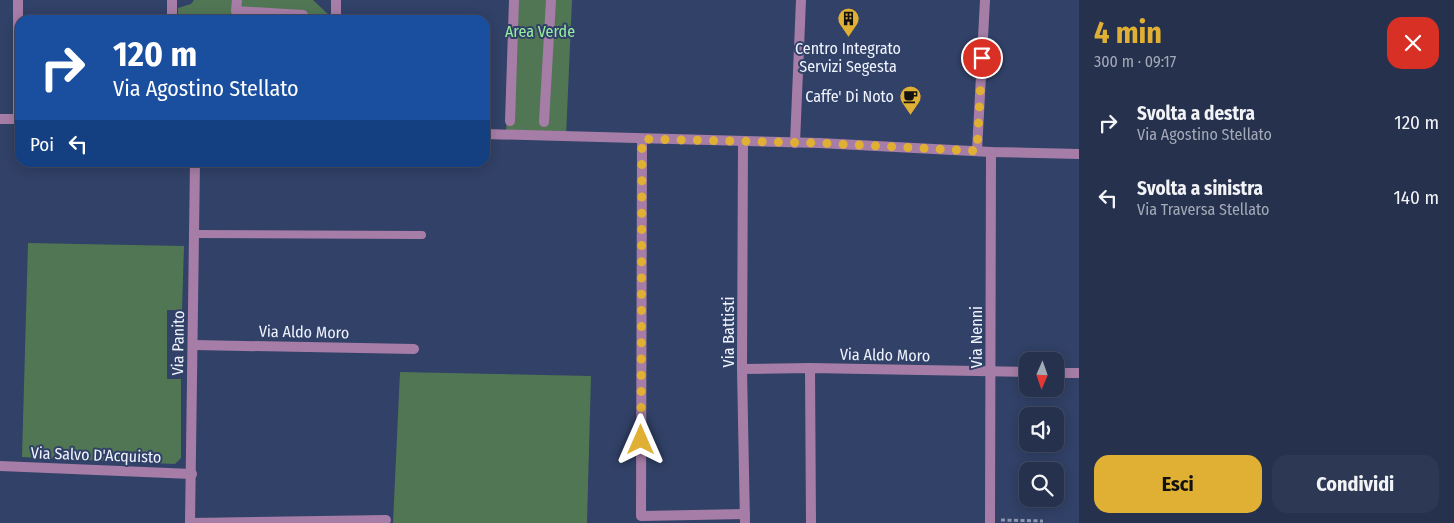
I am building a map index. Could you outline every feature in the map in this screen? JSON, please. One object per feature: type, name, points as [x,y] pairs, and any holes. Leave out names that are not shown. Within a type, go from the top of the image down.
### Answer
[{"type":"street","points":[[18,0],[18,15]]},
{"type":"street","points":[[172,0],[172,15]]},
{"type":"street","points":[[236,15],[237,0]]},
{"type":"street","points":[[336,0],[336,15]]},
{"type":"street","points":[[510,121],[514,0]]},
{"type":"street","points":[[544,122],[551,0]]},
{"type":"street","points":[[795,143],[801,0]]},
{"type":"street","points":[[977,151],[985,0]]},
{"type":"street","points":[[270,15],[303,15]]},
{"type":"street","points":[[0,119],[15,119]]},
{"type":"street","points":[[490,134],[743,141],[1079,154]]},
{"type":"street","points":[[642,139],[641,516],[745,518]]},
{"type":"street","name":"Via Battisti","points":[[743,141],[742,369],[745,518]]},
{"type":"street","name":"Via Nenni","points":[[990,152],[990,522]]},
{"type":"street","name":"Via Panito","points":[[190,523],[194,345],[195,167]]},
{"type":"street","name":"Via Aldo Moro","points":[[194,345],[414,349]]},
{"type":"street","points":[[810,368],[811,523]]},
{"type":"street","name":"Via Aldo Moro","points":[[742,369],[810,368],[1019,372]]},
{"type":"street","points":[[1064,373],[1079,374]]},
{"type":"street","name":"Via Salvo D'Acquisto","points":[[0,466],[192,474]]},
{"type":"street","points":[[190,523],[386,520]]},
{"type":"lane","points":[[194,234],[422,235]]},
{"type":"path","points":[[990,522],[1043,521]]},
{"type":"green space","points":[[194,0],[313,0],[329,15],[178,15],[178,8],[191,4]]},
{"type":"green space","name":"Area Verde","points":[[511,0],[572,0],[566,137],[506,135]]},
{"type":"green space","points":[[28,243],[184,246],[182,310],[167,310],[167,379],[181,379],[181,458],[175,464],[22,457]]},
{"type":"green space","points":[[400,372],[591,376],[587,523],[393,523]]},
{"type":"place","name":"Centro Integrato Servizi Segesta","points":[[848,38]]},
{"type":"place","name":"Caffe' Di Noto","points":[[910,115]]},
{"type":"route","points":[[641,440],[642,139],[819,143],[977,151],[982,58]]}]
